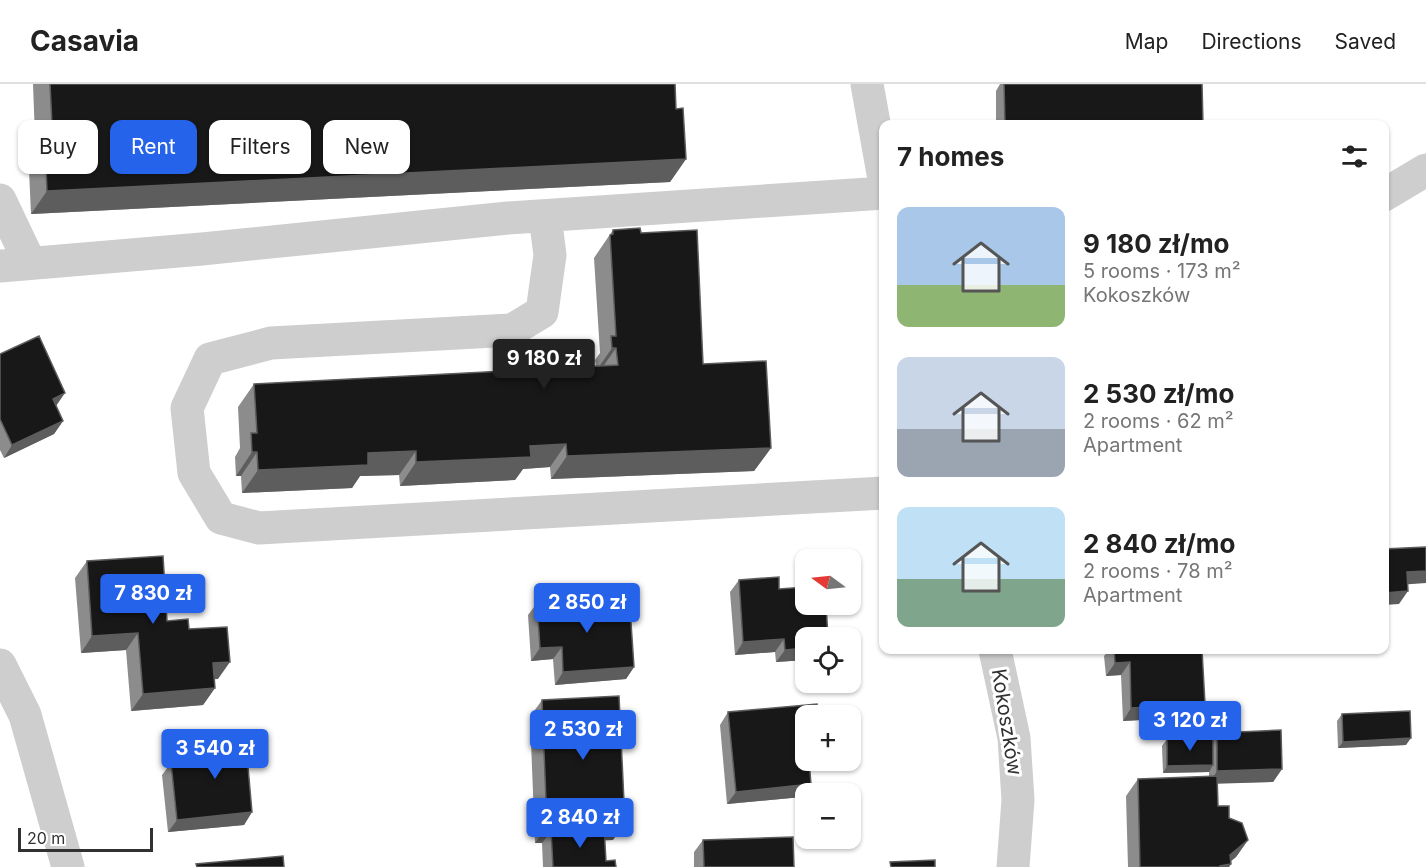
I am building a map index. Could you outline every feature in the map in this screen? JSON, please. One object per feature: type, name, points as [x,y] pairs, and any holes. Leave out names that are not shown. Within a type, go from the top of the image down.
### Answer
[{"type":"street","points":[[867,84],[879,151]]},
{"type":"street","points":[[1389,192],[1426,170]]},
{"type":"street","points":[[0,200],[15,264],[202,249],[508,218],[879,194]]},
{"type":"street","points":[[545,216],[550,255],[542,312],[512,330],[271,343],[210,359],[187,408],[194,473],[221,518],[259,528],[879,493]]},
{"type":"street","name":"Kokoszków","points":[[996,654],[1014,738],[1018,800],[1013,867]]},
{"type":"street","points":[[0,665],[12,719],[68,867]]},
{"type":"building","points":[[50,84],[675,84],[676,109],[683,108],[686,159],[410,173],[410,120],[323,120],[323,174],[386,174],[47,191],[46,174],[98,174],[98,120],[52,120]]},
{"type":"building","points":[[1004,84],[1202,84],[1203,120],[1005,120]]},
{"type":"building","points":[[640,228],[641,233],[697,230],[703,364],[766,361],[771,448],[567,456],[566,444],[530,446],[531,457],[416,462],[416,451],[368,453],[368,465],[258,470],[257,452],[252,452],[251,433],[257,433],[254,384],[618,365],[616,348],[612,348],[611,336],[616,336],[610,235],[613,234],[613,230]]},
{"type":"building","points":[[39,336],[65,393],[53,399],[63,421],[12,445],[0,419],[0,354]]},
{"type":"building","points":[[1426,547],[1426,571],[1407,572],[1408,591],[1389,593],[1389,549]]},
{"type":"building","points":[[163,556],[167,621],[188,619],[189,629],[227,627],[230,662],[213,663],[215,688],[143,694],[138,633],[92,636],[87,561]]},
{"type":"building","points":[[779,577],[779,589],[795,588],[795,615],[827,615],[827,627],[795,627],[795,649],[785,650],[784,639],[743,642],[739,580]]},
{"type":"building","points":[[602,599],[602,610],[630,608],[634,667],[563,672],[562,647],[540,648],[537,603]]},
{"type":"building","points":[[1114,654],[1202,654],[1205,704],[1131,708],[1130,662],[1115,663]]},
{"type":"building","points":[[619,696],[625,823],[547,826],[542,700]]},
{"type":"building","points":[[795,706],[795,771],[810,771],[811,783],[795,783],[795,786],[736,792],[728,712]]},
{"type":"building","points":[[1410,711],[1411,738],[1343,742],[1342,714]]},
{"type":"building","points":[[1281,730],[1282,769],[1217,771],[1217,733]]},
{"type":"building","points":[[252,732],[255,755],[247,756],[252,812],[177,820],[171,763],[211,759],[208,736]]},
{"type":"building","points":[[1167,739],[1213,739],[1213,765],[1167,766]]},
{"type":"building","points":[[1217,776],[1218,806],[1229,806],[1229,818],[1242,823],[1248,840],[1230,855],[1231,864],[1220,867],[1140,867],[1138,779]]},
{"type":"building","points":[[604,828],[606,861],[615,860],[616,867],[553,867],[551,831]]},
{"type":"building","points":[[793,837],[794,867],[704,867],[703,840]]},
{"type":"building","points":[[283,856],[284,867],[197,867],[196,864]]},
{"type":"building","points":[[935,860],[935,867],[891,867],[890,862]]}]
